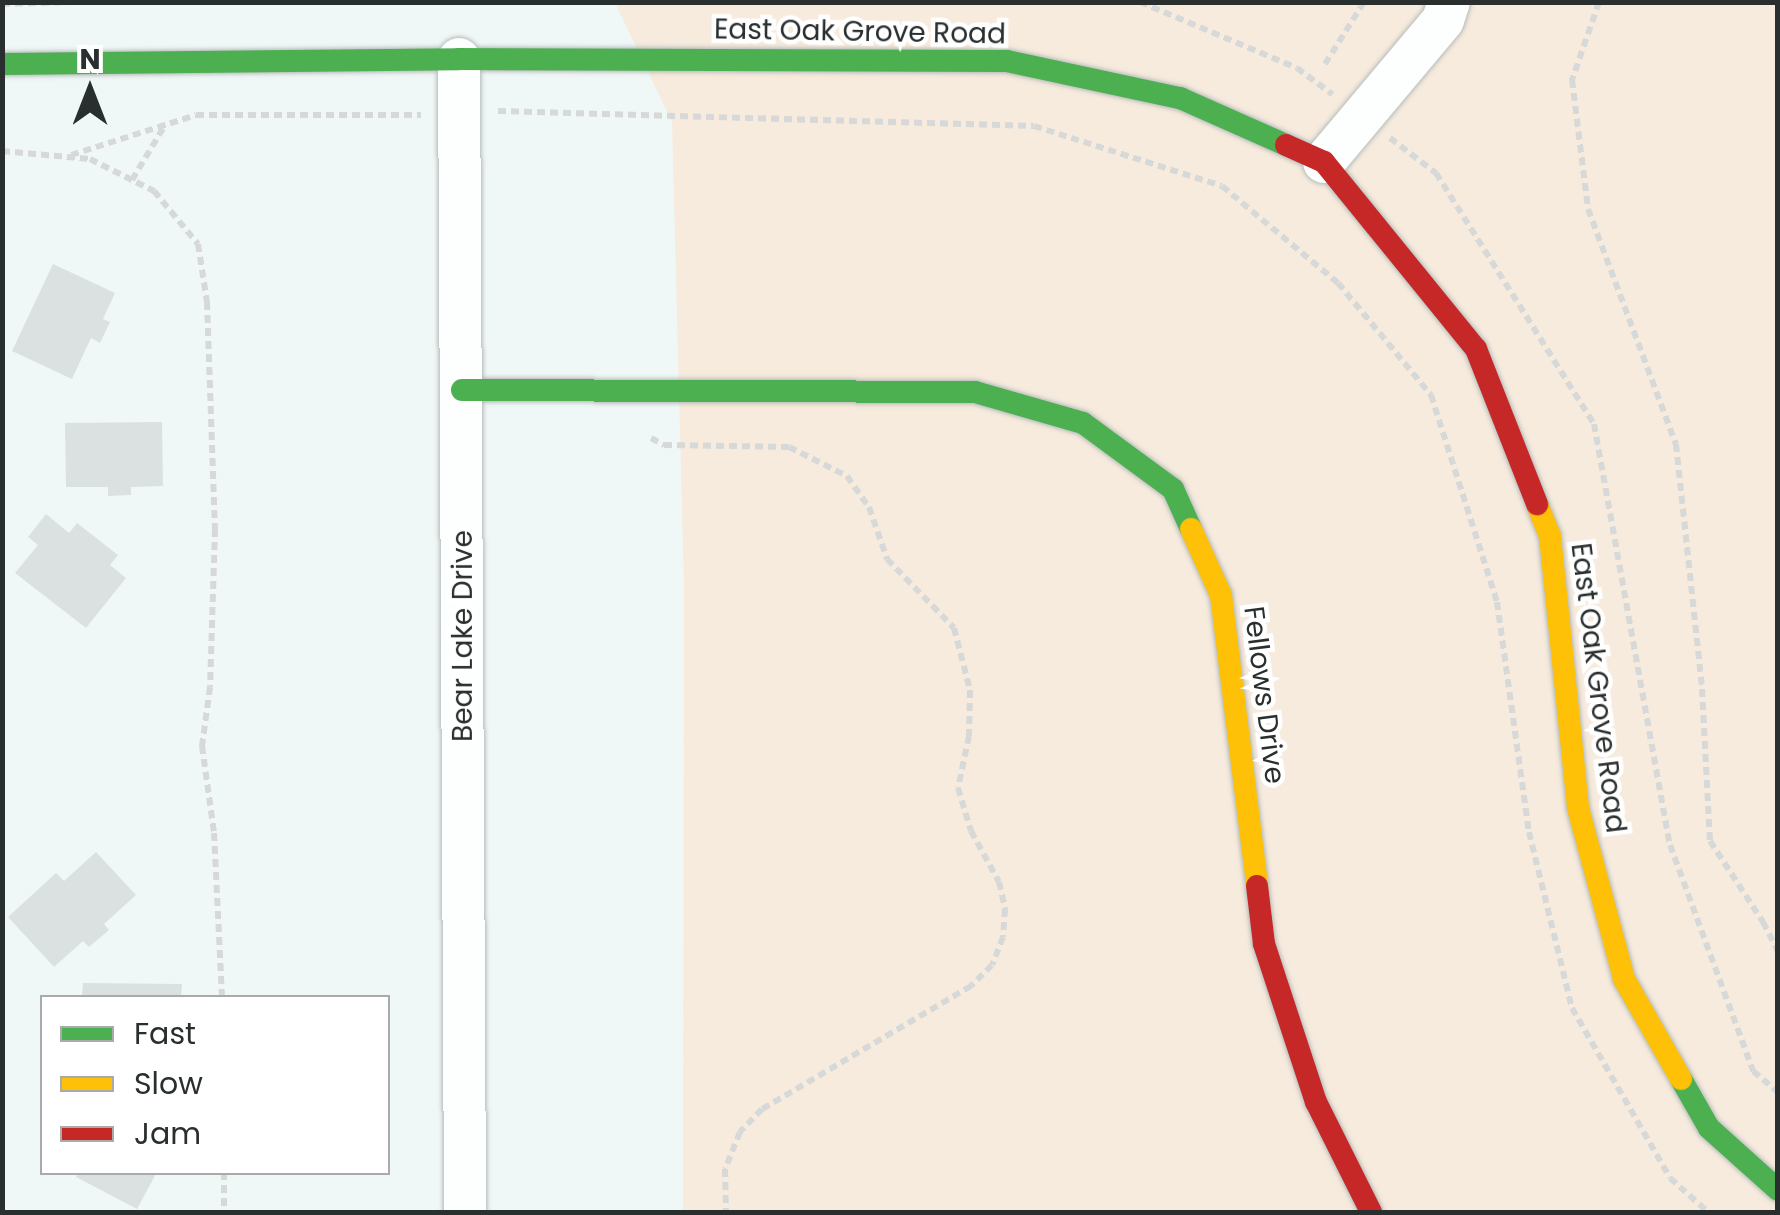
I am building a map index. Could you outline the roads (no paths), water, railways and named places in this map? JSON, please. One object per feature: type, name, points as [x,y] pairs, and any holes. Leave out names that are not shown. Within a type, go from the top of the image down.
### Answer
[{"type":"street","points":[[1324,162],[1443,20],[1449,2]]},
{"type":"street","name":"East Oak Grove Road","points":[[2,64],[459,59],[1007,62],[1180,98],[1324,162],[1476,349],[1550,536],[1578,808],[1624,979],[1709,1128],[1778,1190]]},
{"type":"street","name":"Bear Lake Drive","points":[[459,59],[465,1212]]},
{"type":"street","name":"Fellows Drive","points":[[462,390],[975,392],[1083,423],[1173,490],[1222,595],[1264,944],[1316,1102],[1371,1212]]}]
